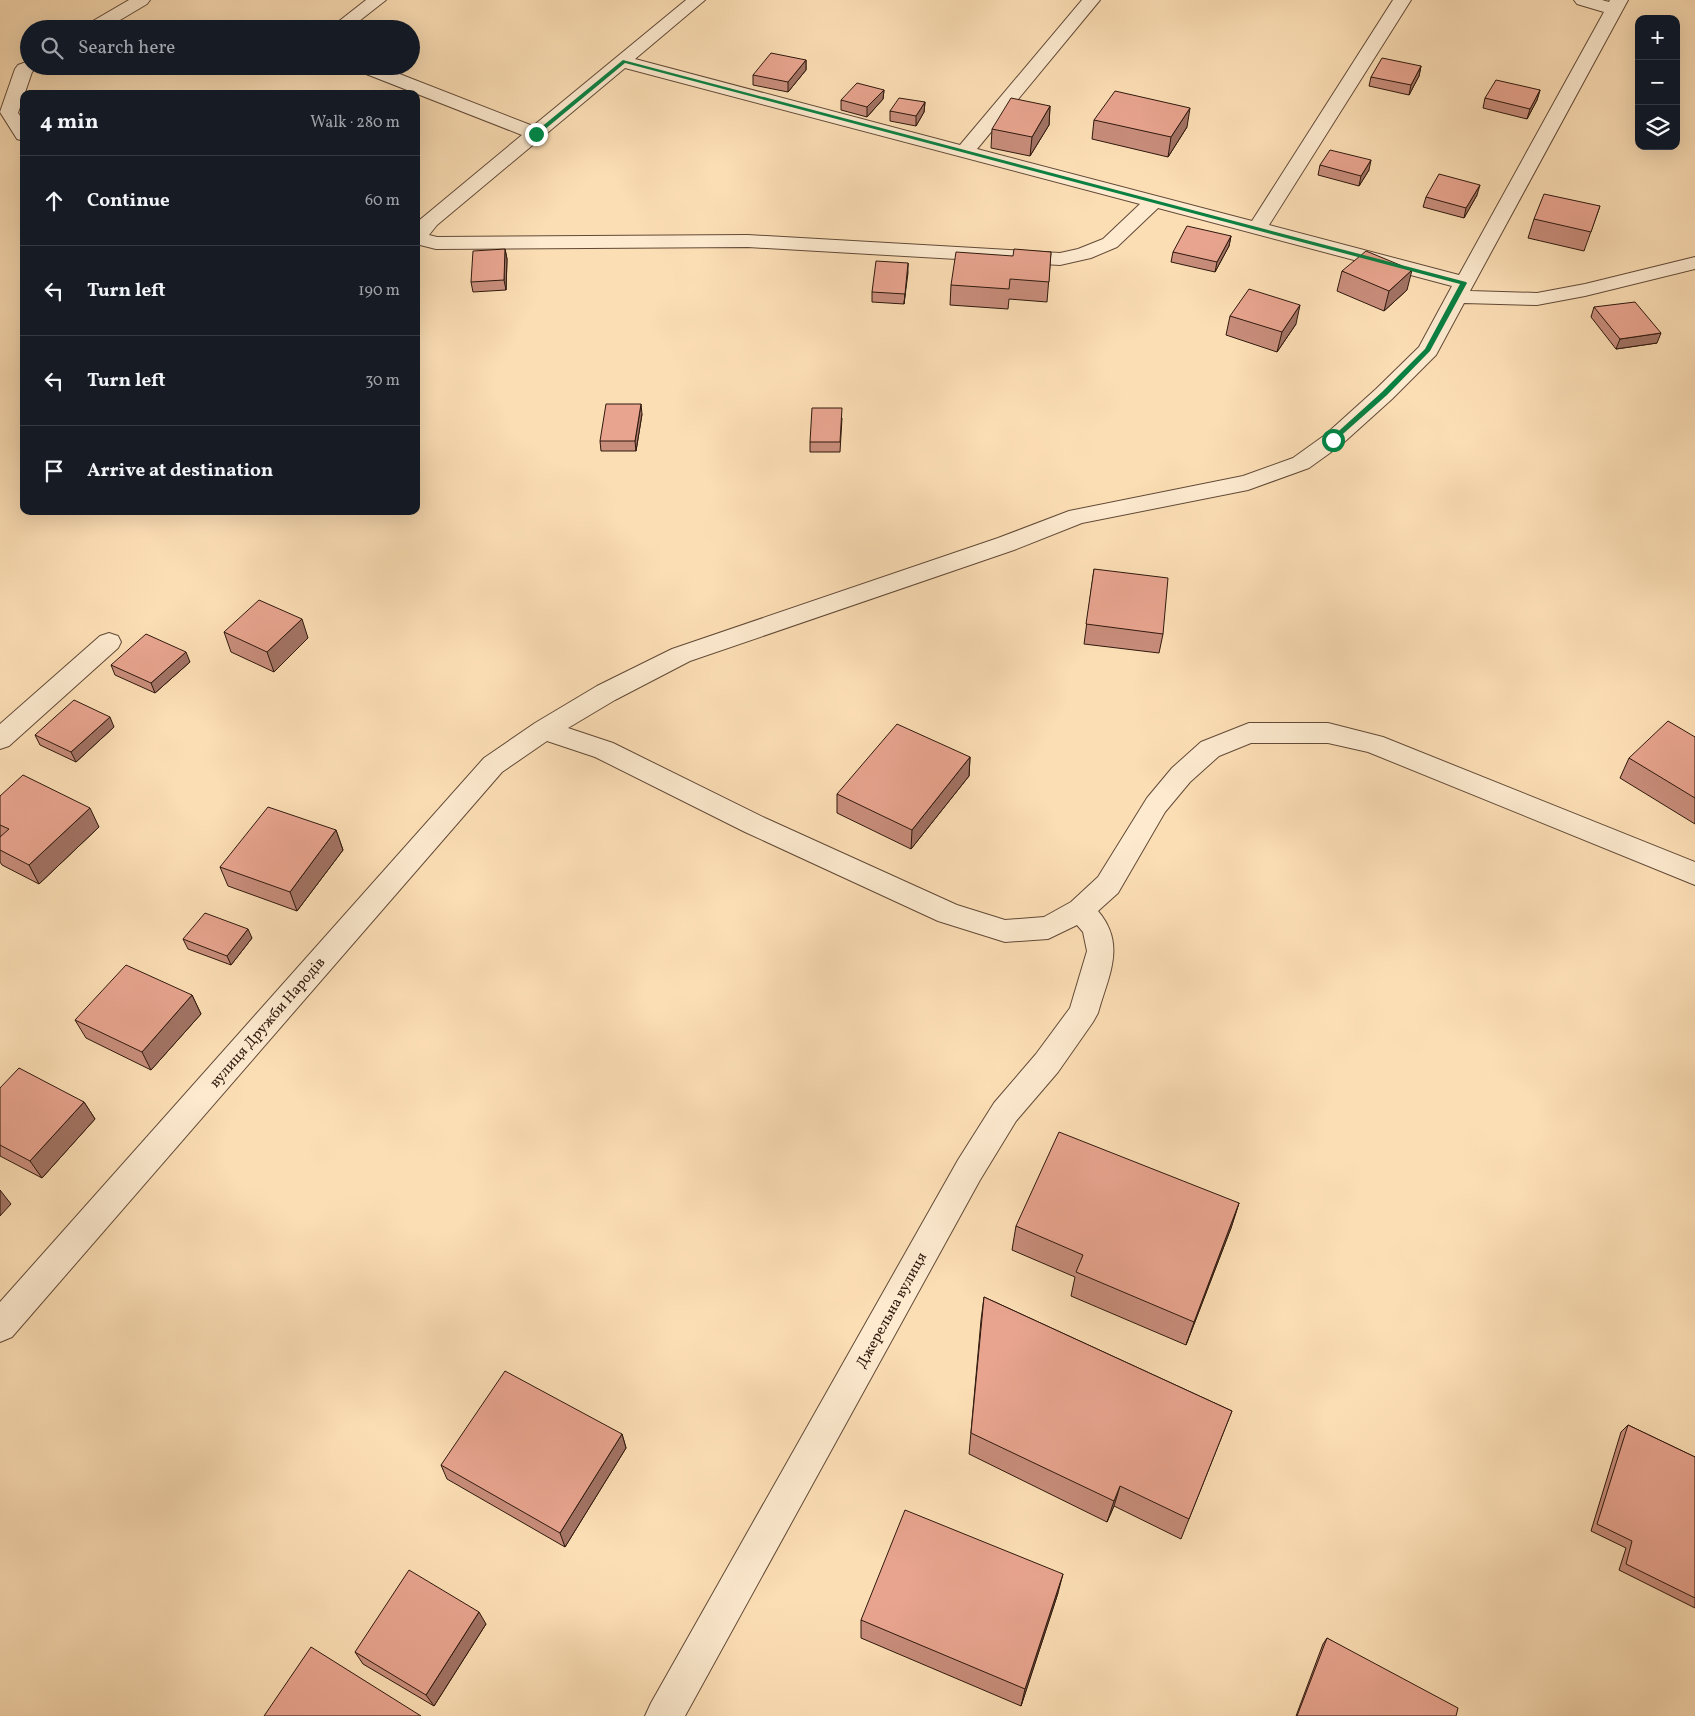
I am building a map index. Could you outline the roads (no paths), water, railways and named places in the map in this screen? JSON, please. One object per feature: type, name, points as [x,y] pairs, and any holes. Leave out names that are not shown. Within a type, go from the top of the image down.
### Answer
[{"type":"street","points":[[107,20],[141,0]]},
{"type":"street","points":[[350,20],[377,0]]},
{"type":"street","points":[[420,231],[696,0]]},
{"type":"street","points":[[964,151],[1091,0]]},
{"type":"street","points":[[1257,228],[1402,0]]},
{"type":"street","points":[[1583,0],[1616,4]]},
{"type":"street","name":"вулиця Дружби Народів","points":[[0,1326],[493,765],[544,730],[606,692],[681,655],[764,625],[1006,544],[1077,516],[1248,483],[1301,463],[1333,440],[1384,394],[1428,350],[1616,4]]},
{"type":"street","points":[[624,62],[1257,228],[1461,290],[1536,298],[1585,290],[1695,263]]},
{"type":"street","points":[[20,129],[9,113],[22,75]]},
{"type":"street","points":[[385,75],[536,134]]},
{"type":"street","points":[[420,246],[436,243],[748,240],[1060,259],[1084,254],[1110,243],[1154,201]]},
{"type":"street","points":[[420,239],[436,243]]},
{"type":"street","points":[[0,739],[109,642]]},
{"type":"street","points":[[544,730],[604,750],[755,825],[948,913],[1006,931],[1048,928],[1081,910],[1108,885],[1156,805],[1181,775],[1210,749],[1249,733],[1328,733],[1374,744],[1695,874]]},
{"type":"street","name":"Джерельна вулиця","points":[[664,1716],[969,1170],[1005,1112],[1047,1063],[1083,1013],[1101,951],[1096,928],[1081,910]]}]
